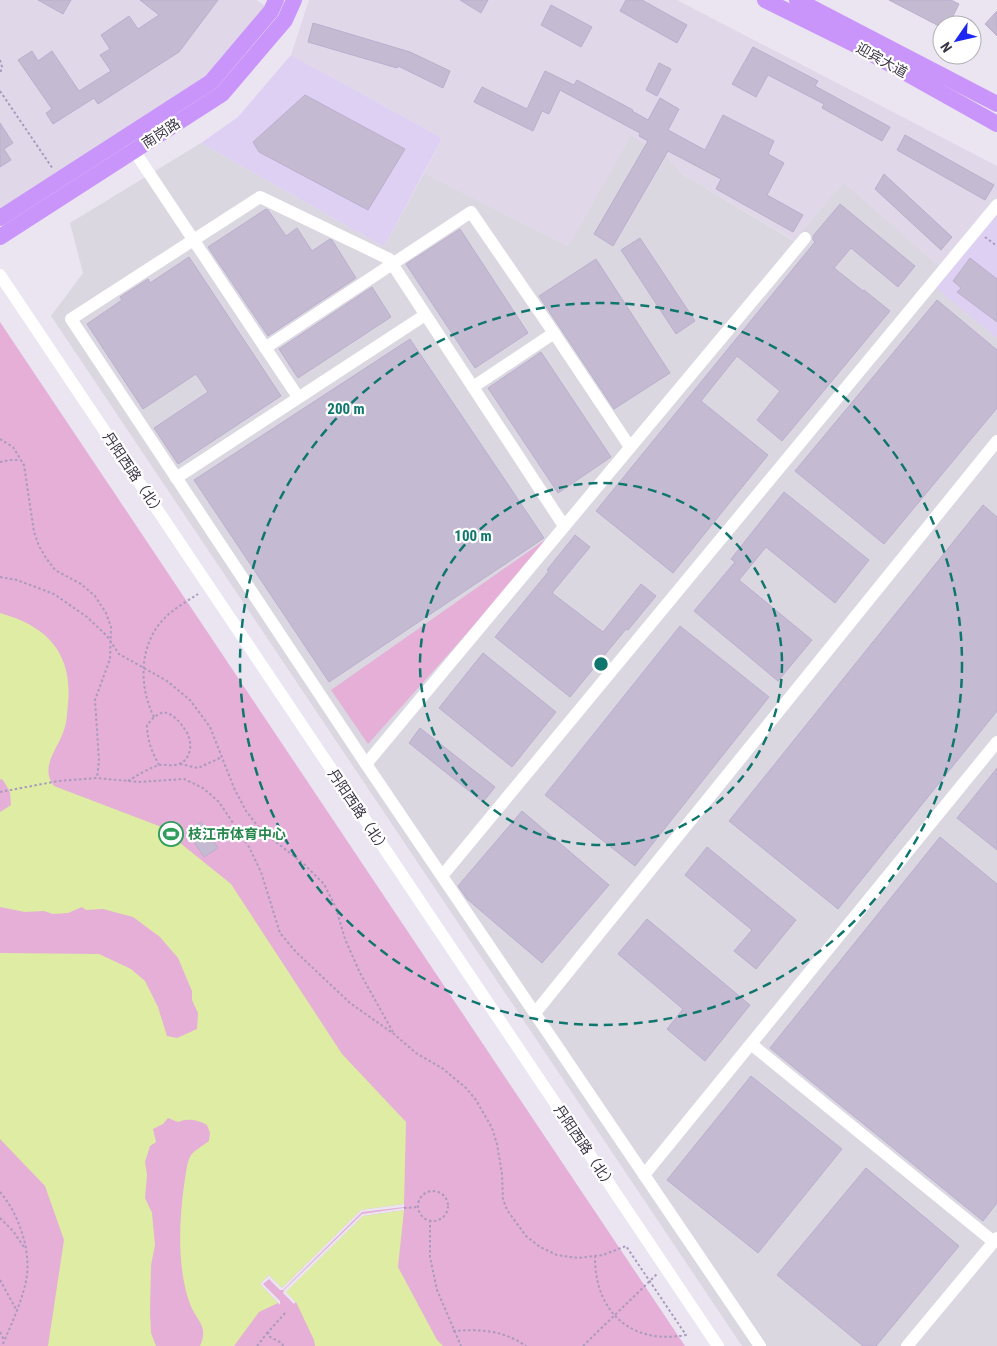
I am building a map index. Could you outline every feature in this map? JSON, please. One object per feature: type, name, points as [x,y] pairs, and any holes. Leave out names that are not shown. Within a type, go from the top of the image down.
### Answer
[{"type":"main road","name":"南岗路","points":[[0,237],[211,82],[271,12],[276,0]]},
{"type":"main road","name":"南岗路","points":[[0,218],[60,179],[222,94],[285,20],[294,0]]},
{"type":"main road","name":"迎宾大道","points":[[765,0],[856,45],[997,124]]},
{"type":"main road","name":"迎宾大道","points":[[797,0],[997,104]]},
{"type":"street","points":[[129,144],[298,397]]},
{"type":"street","points":[[564,526],[389,258],[260,197],[71,318],[366,764],[760,1346]]},
{"type":"street","points":[[442,876],[997,205]]},
{"type":"street","points":[[264,348],[471,212],[630,447]]},
{"type":"street","points":[[366,764],[805,238]]},
{"type":"street","name":"丹阳西路（北）","points":[[0,275],[718,1346]]},
{"type":"street","points":[[176,478],[425,314]]},
{"type":"street","points":[[473,387],[554,334]]},
{"type":"street","points":[[535,1013],[997,441]]},
{"type":"street","points":[[644,1175],[997,742]]},
{"type":"street","points":[[751,1044],[995,1240],[907,1346]]},
{"type":"path","points":[[0,60],[2,67],[0,74]]},
{"type":"path","points":[[0,91],[60,179]]},
{"type":"path","points":[[0,439],[12,447],[24,465],[28,484],[31,519],[39,546],[55,570],[81,584],[95,596],[106,613],[111,627],[110,659],[95,700],[99,761],[97,778]]},
{"type":"path","points":[[0,462],[21,460]]},
{"type":"path","points":[[0,577],[17,580],[54,594],[87,617],[107,636],[119,654],[167,681],[190,700],[210,727],[234,788],[246,811],[261,830],[305,865],[324,884],[336,908],[360,973],[394,1034]]},
{"type":"path","points":[[154,717],[149,707],[144,685],[147,650],[153,633],[163,620],[209,587]]},
{"type":"path","points":[[128,781],[159,765],[174,766],[180,764],[188,757],[191,749],[189,735],[181,723],[170,714],[163,712],[154,717],[147,725],[147,735],[159,765]]},
{"type":"path","points":[[180,764],[198,768],[222,756]]},
{"type":"path","points":[[1,792],[58,780],[97,778],[138,782],[184,779],[203,788],[219,802],[249,847],[261,872],[280,933],[296,952],[350,1003],[394,1034],[404,1044],[456,1079],[476,1100],[492,1128],[497,1144],[502,1174],[503,1199],[507,1210],[526,1236],[540,1247],[557,1255],[578,1258],[595,1257],[626,1246],[686,1335],[669,1338],[645,1335],[623,1324],[614,1316],[607,1305],[597,1280],[595,1257]]},
{"type":"path","points":[[434,1190],[443,1194],[448,1203],[446,1213],[440,1219],[430,1220],[422,1216],[418,1201],[424,1193],[434,1190]]},
{"type":"path","points":[[0,1192],[17,1217],[27,1259],[26,1280],[17,1311],[2,1346]]},
{"type":"path","points":[[404,1208],[418,1206]]},
{"type":"path","points":[[0,1218],[13,1231],[25,1249]]},
{"type":"path","points":[[430,1220],[430,1257],[435,1282],[453,1331],[461,1346]]},
{"type":"path","points":[[583,1346],[665,1266]]},
{"type":"path","points":[[0,1280],[17,1311]]},
{"type":"path","points":[[257,1346],[286,1312]]},
{"type":"path","points":[[453,1331],[476,1329],[502,1333],[526,1346]]},
{"type":"path","points":[[0,1332],[4,1340]]},
{"type":"path","points":[[268,1332],[270,1337],[282,1343],[283,1346]]},
{"type":"shaded area","points":[[0,0],[256,0],[269,8],[209,79],[0,212]]},
{"type":"shaded area","points":[[309,0],[677,0],[997,166],[997,205],[942,269],[844,184],[795,241],[682,174],[668,158],[568,248],[424,173],[442,138],[291,55]]},
{"type":"shaded area","points":[[291,55],[442,138],[384,247],[201,143],[238,117]]},
{"type":"shaded area","points":[[631,136],[668,158],[682,174],[794,241],[844,183],[942,269],[931,284],[997,338],[997,1346],[742,1346],[51,316],[83,273],[70,223],[201,143],[384,247],[424,173],[568,247]]},
{"type":"shaded area","points":[[997,205],[997,338],[930,284]]},
{"type":"shaded area","name":"枝江市体育中心","points":[[0,322],[685,1346],[0,1346]]},
{"type":"shaded area","points":[[545,540],[547,544],[368,744],[331,690]]},
{"type":"shaded area","points":[[0,613],[17,619],[43,634],[54,644],[66,670],[68,704],[66,724],[51,758],[48,772],[54,786],[159,826],[231,884],[342,1054],[406,1122],[404,1204],[361,1210],[282,1288],[269,1275],[260,1284],[278,1303],[259,1312],[234,1346],[200,1346],[203,1329],[190,1304],[181,1261],[181,1214],[187,1166],[191,1155],[209,1141],[210,1133],[207,1125],[200,1122],[189,1120],[178,1122],[168,1118],[163,1124],[153,1129],[156,1142],[150,1146],[145,1162],[147,1175],[145,1198],[152,1213],[155,1245],[151,1265],[150,1312],[151,1333],[156,1346],[48,1346],[64,1240],[45,1186],[0,1139],[0,953],[99,954],[131,969],[145,981],[158,1007],[167,1036],[177,1038],[197,1029],[198,1013],[192,1000],[192,991],[178,958],[160,937],[133,917],[103,909],[86,910],[82,907],[68,913],[53,914],[44,911],[25,912],[0,907],[0,812],[11,805],[10,792],[3,780],[0,779]]},
{"type":"shaded area","points":[[404,1210],[398,1267],[437,1340],[443,1346],[315,1346],[296,1302],[285,1292],[363,1216]]},
{"type":"pier","points":[[404,1204],[404,1207],[362,1212],[283,1290],[280,1290],[269,1279],[263,1284],[280,1301],[280,1305],[260,1284],[269,1275],[282,1288],[361,1210]]},
{"type":"pier","points":[[404,1208],[404,1210],[363,1216],[286,1292],[296,1302],[294,1304],[283,1293],[362,1214]]},
{"type":"building","points":[[38,0],[71,0],[63,14]]},
{"type":"building","points":[[140,0],[218,0],[179,52],[98,104],[94,98],[53,124],[46,113],[52,109],[18,60],[32,51],[38,61],[52,51],[79,91],[111,71],[100,55],[110,49],[101,35],[129,16],[138,29],[159,15]]},
{"type":"building","points":[[460,0],[488,0],[481,13]]},
{"type":"building","points":[[626,0],[642,0],[687,25],[677,43],[620,11]]},
{"type":"building","points":[[889,0],[951,0],[959,4],[954,15],[932,15],[932,22]]},
{"type":"building","points":[[551,5],[592,27],[581,47],[541,25]]},
{"type":"building","points":[[997,11],[997,36],[985,24]]},
{"type":"building","points":[[313,23],[410,52],[450,71],[443,88],[398,66],[397,68],[308,42]]},
{"type":"building","points":[[753,47],[818,81],[815,86],[890,127],[882,141],[822,108],[824,104],[768,75],[756,97],[732,84]]},
{"type":"building","points":[[659,63],[671,69],[657,96],[646,90]]},
{"type":"building","points":[[545,71],[574,85],[577,80],[648,120],[660,98],[679,109],[668,130],[705,150],[723,115],[774,141],[768,154],[784,163],[767,195],[803,215],[793,232],[716,189],[721,179],[668,151],[613,246],[594,234],[648,141],[639,136],[640,133],[560,90],[549,114],[542,111],[533,131],[474,102],[482,87],[527,109]]},
{"type":"building","points":[[305,95],[405,149],[368,210],[259,152],[253,142]]},
{"type":"building","points":[[0,123],[13,143],[4,149],[11,160],[0,167]]},
{"type":"building","points":[[905,135],[994,185],[985,200],[897,150]]},
{"type":"building","points":[[884,174],[952,237],[941,250],[875,189]]},
{"type":"building","points":[[840,204],[915,266],[898,287],[851,248],[834,268],[890,311],[782,441],[757,420],[780,391],[737,356],[701,401],[768,455],[673,573],[596,511],[815,242],[813,236]]},
{"type":"building","points":[[266,209],[286,236],[297,228],[312,251],[330,239],[332,240],[356,278],[268,336],[208,247]]},
{"type":"building","points":[[460,229],[528,333],[475,368],[406,264]]},
{"type":"building","points":[[640,238],[695,321],[676,334],[621,250]]},
{"type":"building","points":[[189,257],[281,396],[178,464],[154,428],[208,392],[196,374],[143,409],[87,324],[122,300],[120,297],[148,279],[150,283]]},
{"type":"building","points":[[970,258],[997,279],[997,322],[957,292],[961,288],[953,281]]},
{"type":"building","points":[[596,259],[670,373],[614,409],[539,296]]},
{"type":"building","points":[[372,287],[391,317],[298,378],[279,349]]},
{"type":"building","points":[[937,300],[997,350],[997,408],[884,544],[795,471]]},
{"type":"building","points":[[410,339],[544,538],[329,682],[194,480]]},
{"type":"building","points":[[541,352],[611,457],[558,493],[488,388]]},
{"type":"building","points":[[784,492],[869,560],[835,603],[766,547],[739,580],[812,640],[778,681],[694,611],[735,562],[731,559]]},
{"type":"building","points":[[983,505],[997,517],[997,711],[838,909],[729,821]]},
{"type":"building","points":[[575,535],[590,547],[552,593],[603,632],[641,584],[656,596],[570,697],[495,637],[549,571],[547,570]]},
{"type":"building","points":[[680,626],[769,697],[635,866],[545,795]]},
{"type":"building","points":[[483,653],[556,712],[512,767],[439,708]]},
{"type":"building","points":[[420,728],[495,787],[483,802],[409,743]]},
{"type":"building","points":[[997,768],[997,850],[957,818]]},
{"type":"building","points":[[522,811],[609,885],[542,963],[467,899],[458,886]]},
{"type":"building","points":[[201,822],[218,848],[204,857],[187,831]]},
{"type":"building","points":[[940,837],[997,884],[997,1203],[983,1221],[770,1048]]},
{"type":"building","points":[[707,847],[796,920],[756,969],[734,951],[752,930],[685,875]]},
{"type":"building","points":[[647,919],[750,1005],[705,1061],[667,1029],[683,1009],[618,954]]},
{"type":"building","points":[[751,1076],[842,1149],[758,1253],[667,1180]]},
{"type":"building","points":[[866,1168],[959,1246],[876,1346],[863,1346],[777,1275]]},
{"type":"place","name":"枝江市体育中心","points":[[171,834]]}]
